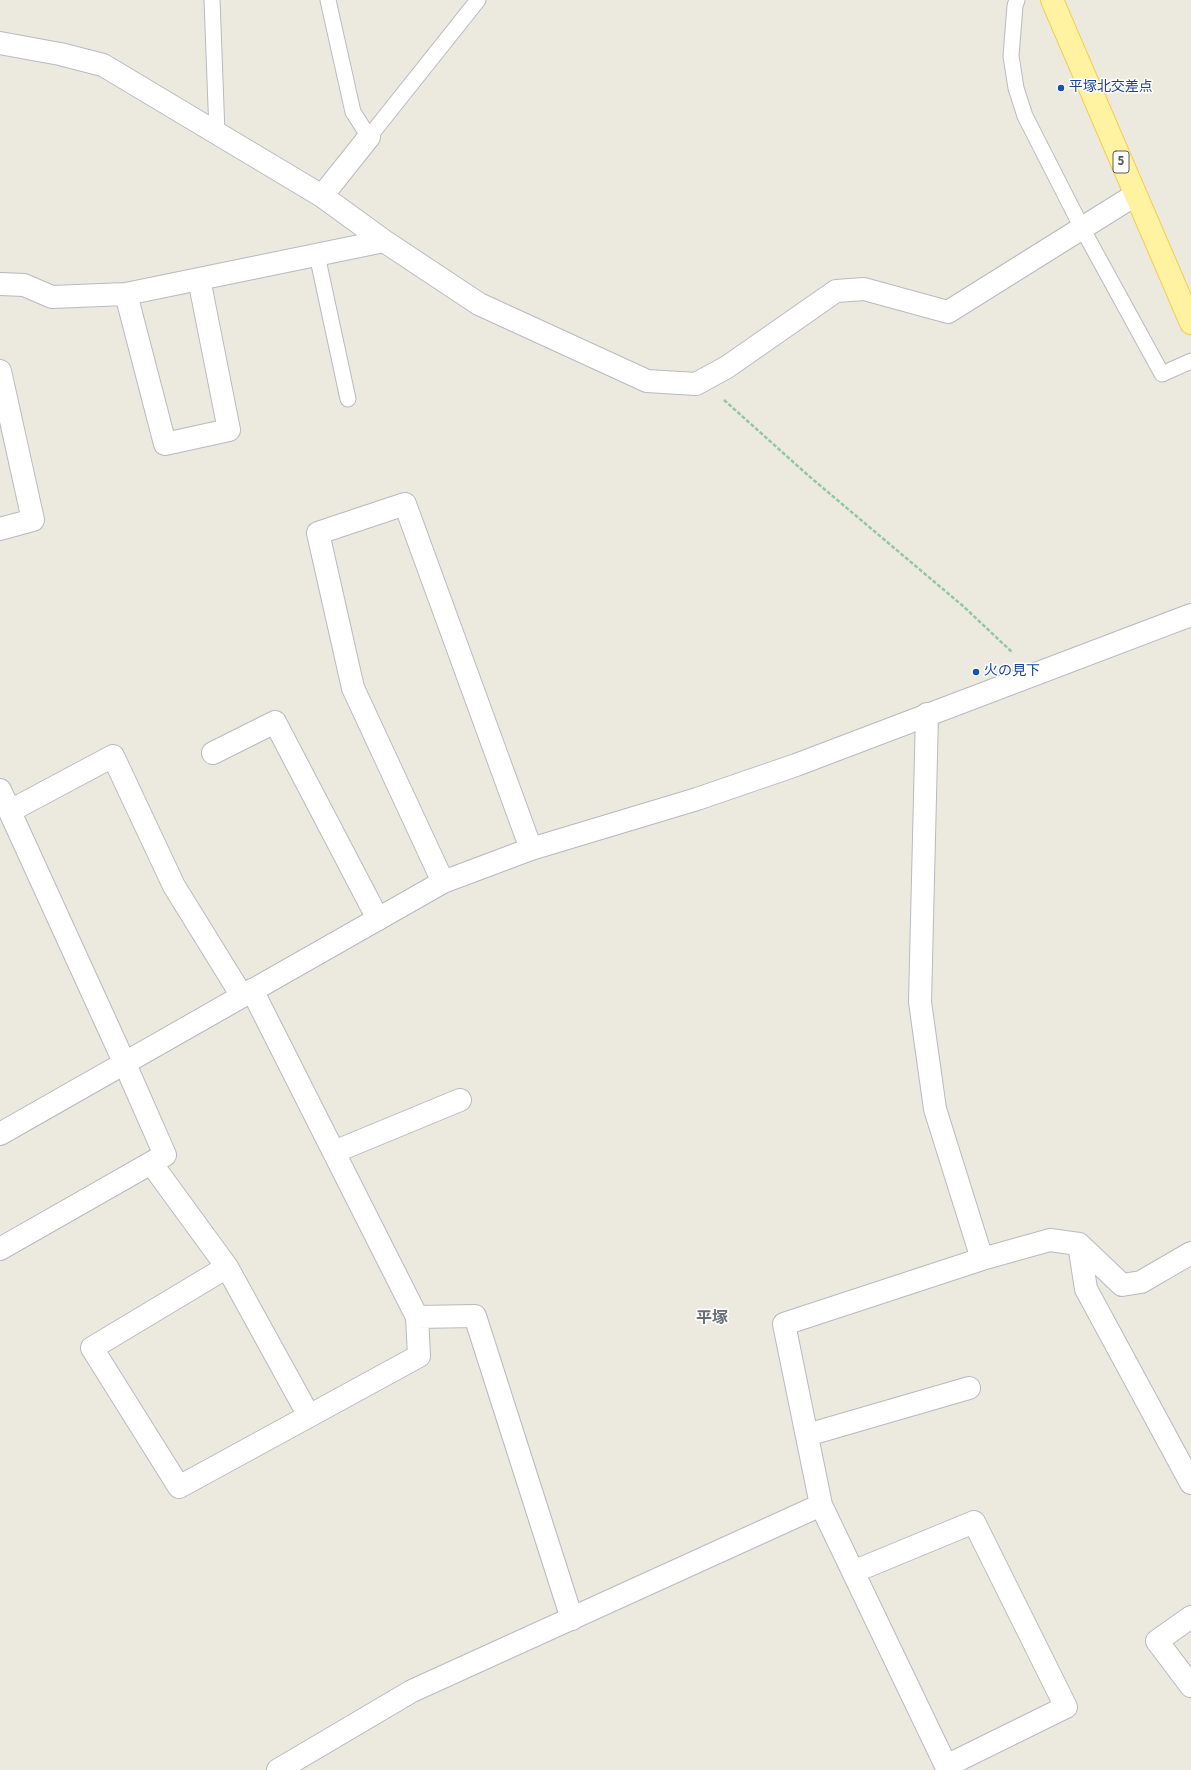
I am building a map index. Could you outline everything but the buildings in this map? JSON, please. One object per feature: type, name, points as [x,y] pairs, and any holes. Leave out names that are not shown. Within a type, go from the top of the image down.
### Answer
[{"type":"main road","name":"5","points":[[1052,0],[1191,323]]},
{"type":"street","points":[[0,43],[60,54],[103,65],[322,196],[384,241],[479,304],[647,381],[696,384],[727,367],[836,291],[864,289],[948,312],[1135,195]]},
{"type":"street","points":[[322,196],[369,137]]},
{"type":"street","points":[[0,284],[24,285],[52,297],[126,294],[384,241]]},
{"type":"street","points":[[126,294],[165,444],[229,430],[199,279]]},
{"type":"street","points":[[0,371],[33,520],[0,529]]},
{"type":"street","points":[[443,882],[354,688],[318,533],[405,504],[531,849]]},
{"type":"street","points":[[0,1134],[443,882],[531,849],[697,799],[796,765],[1191,615]]},
{"type":"street","points":[[927,714],[920,1002],[935,1109],[982,1259]]},
{"type":"street","points":[[213,753],[275,722],[378,919]]},
{"type":"street","points":[[10,811],[113,756],[174,886],[247,993],[334,1152],[417,1317],[419,1356],[179,1487],[92,1348],[227,1268]]},
{"type":"street","points":[[0,790],[165,1155],[0,1249]]},
{"type":"street","points":[[334,1152],[460,1100]]},
{"type":"street","points":[[151,1163],[227,1268],[309,1416]]},
{"type":"street","points":[[853,1572],[974,1522],[1066,1707],[947,1768],[853,1572],[821,1505],[784,1324],[982,1259],[1050,1240],[1079,1244],[1122,1285],[1141,1282],[1191,1253]]},
{"type":"street","points":[[1079,1244],[1086,1289],[1191,1482]]},
{"type":"street","points":[[417,1317],[475,1316],[572,1618]]},
{"type":"street","points":[[806,1435],[969,1388]]},
{"type":"street","points":[[278,1770],[412,1691],[821,1505]]},
{"type":"street","points":[[1191,1617],[1158,1641],[1191,1686]]},
{"type":"lane","points":[[212,0],[217,133]]},
{"type":"lane","points":[[328,0],[353,112],[369,137],[478,0]]},
{"type":"lane","points":[[1017,0],[1015,6],[1011,56],[1016,88],[1025,116],[1082,228],[1162,374],[1191,361]]},
{"type":"lane","points":[[317,254],[348,399]]},
{"type":"path","points":[[702,381],[810,477],[963,606],[1035,674]]},
{"type":"place","name":"平塚北交差点","points":[[1061,88]]},
{"type":"place","name":"火の見下","points":[[976,672]]},
{"type":"district","name":"平塚","points":[[712,1319]]}]
